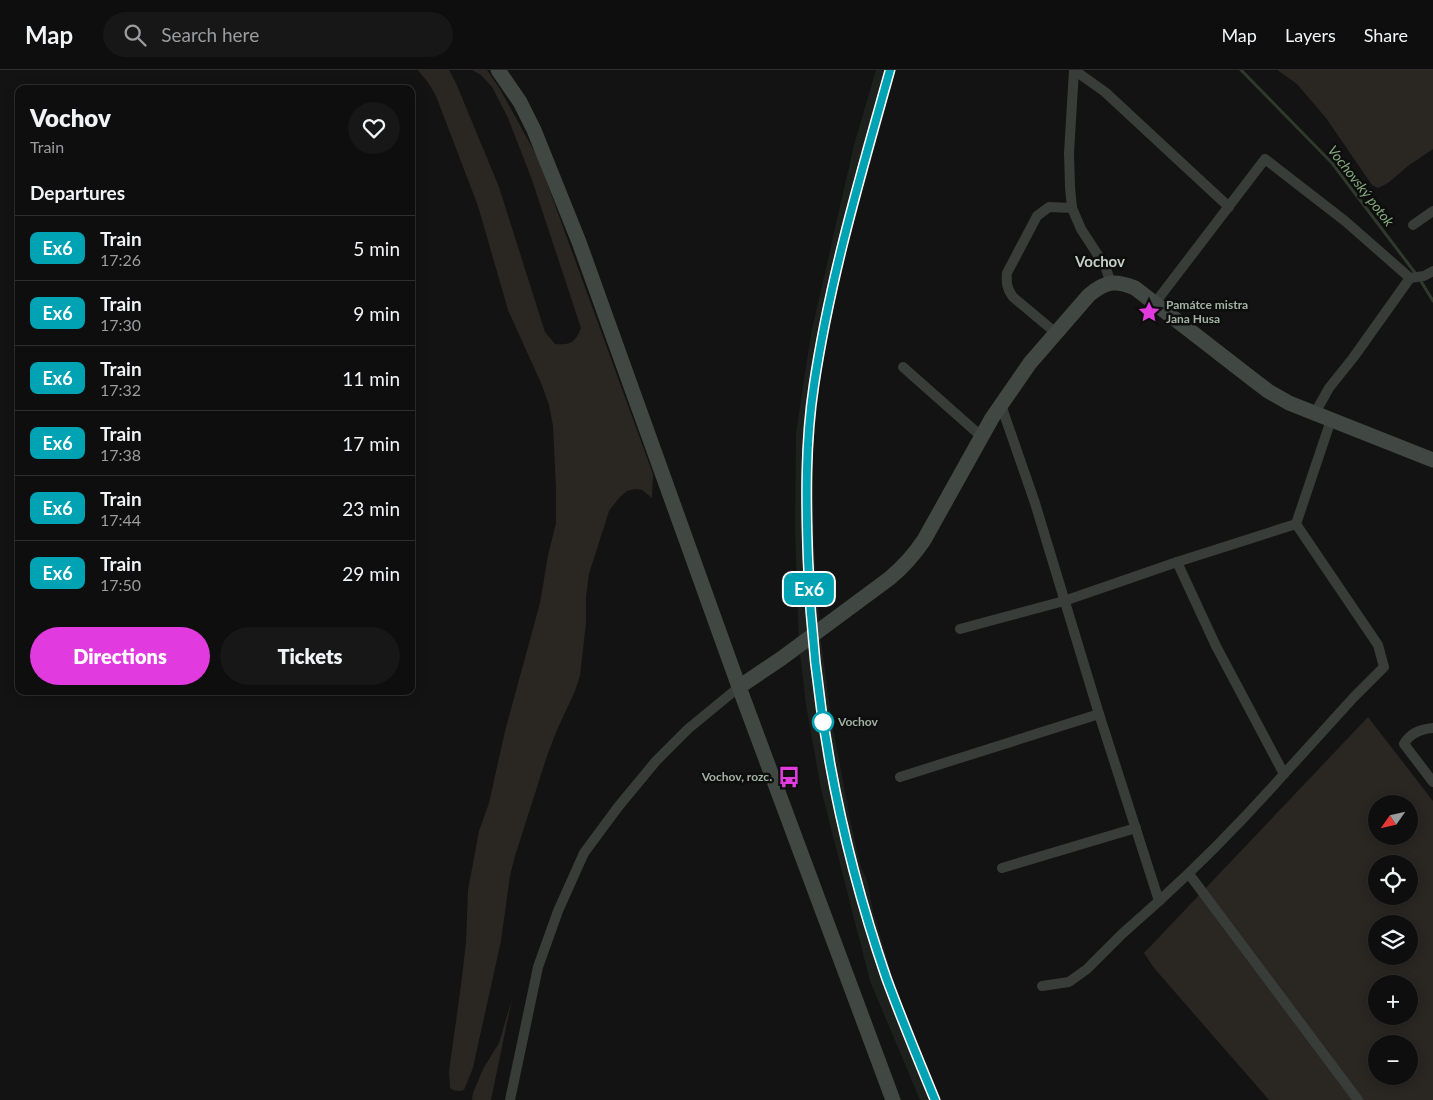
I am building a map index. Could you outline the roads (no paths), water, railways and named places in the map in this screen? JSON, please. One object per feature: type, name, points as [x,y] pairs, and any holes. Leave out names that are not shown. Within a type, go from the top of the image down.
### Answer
[{"type":"main road","points":[[498,70],[520,102],[534,130],[561,196],[626,370],[739,687],[893,1100]]},
{"type":"main road","points":[[739,687],[794,649],[902,568],[924,540],[992,418],[1030,363],[1089,295],[1099,287],[1111,283],[1122,283],[1136,288],[1268,391],[1315,413],[1433,460]]},
{"type":"street","points":[[1074,70],[1105,92],[1228,207]]},
{"type":"street","points":[[1074,70],[1069,153],[1072,208],[1081,229],[1105,266],[1111,283]]},
{"type":"street","points":[[1155,303],[1265,159],[1345,221],[1410,278]]},
{"type":"street","points":[[1056,333],[1013,297],[1006,282],[1007,273],[1037,216],[1048,207],[1072,208]]},
{"type":"street","points":[[1413,225],[1433,211]]},
{"type":"street","points":[[1315,413],[1329,388],[1353,358],[1410,278],[1424,276],[1433,271]]},
{"type":"street","points":[[903,367],[982,437]]},
{"type":"street","points":[[1001,405],[1035,503],[1099,714],[1159,901]]},
{"type":"street","points":[[1296,524],[1332,420]]},
{"type":"street","points":[[960,629],[1064,601],[1296,524]]},
{"type":"street","points":[[1042,986],[1070,982],[1087,969],[1122,934],[1189,874],[1246,817],[1354,697],[1384,667],[1378,645],[1296,524]]},
{"type":"street","points":[[1177,562],[1216,646],[1284,774]]},
{"type":"street","points":[[510,1100],[538,967],[558,911],[584,853],[618,807],[656,761],[688,729],[739,687]]},
{"type":"street","points":[[900,777],[1099,714]]},
{"type":"street","points":[[1433,728],[1424,729],[1412,734],[1404,744],[1433,782]]},
{"type":"street","points":[[1002,868],[1136,828]]},
{"type":"street","points":[[1189,874],[1358,1100]]},
{"type":"waterway","name":"Vochovský potok","points":[[1241,70],[1332,163],[1419,278],[1433,301]]},
{"type":"railway","points":[[890,70],[837,266],[814,385],[808,451],[808,560],[816,666],[823,719],[842,824],[855,875],[886,977],[935,1100]]},
{"type":"train","name":"Ex6","points":[[890,70],[844,236],[826,315],[814,386],[807,456],[806,524],[814,651],[823,722],[834,785],[849,852],[887,978],[935,1100]]},
{"type":"place","name":"Památce mistra Jana Husa","points":[[1149,312]]},
{"type":"place","name":"Vochov","points":[[823,722]]},
{"type":"place","name":"Vochov, rozc.","points":[[789,777]]},
{"type":"district","name":"Vochov","points":[[1100,262]]}]
